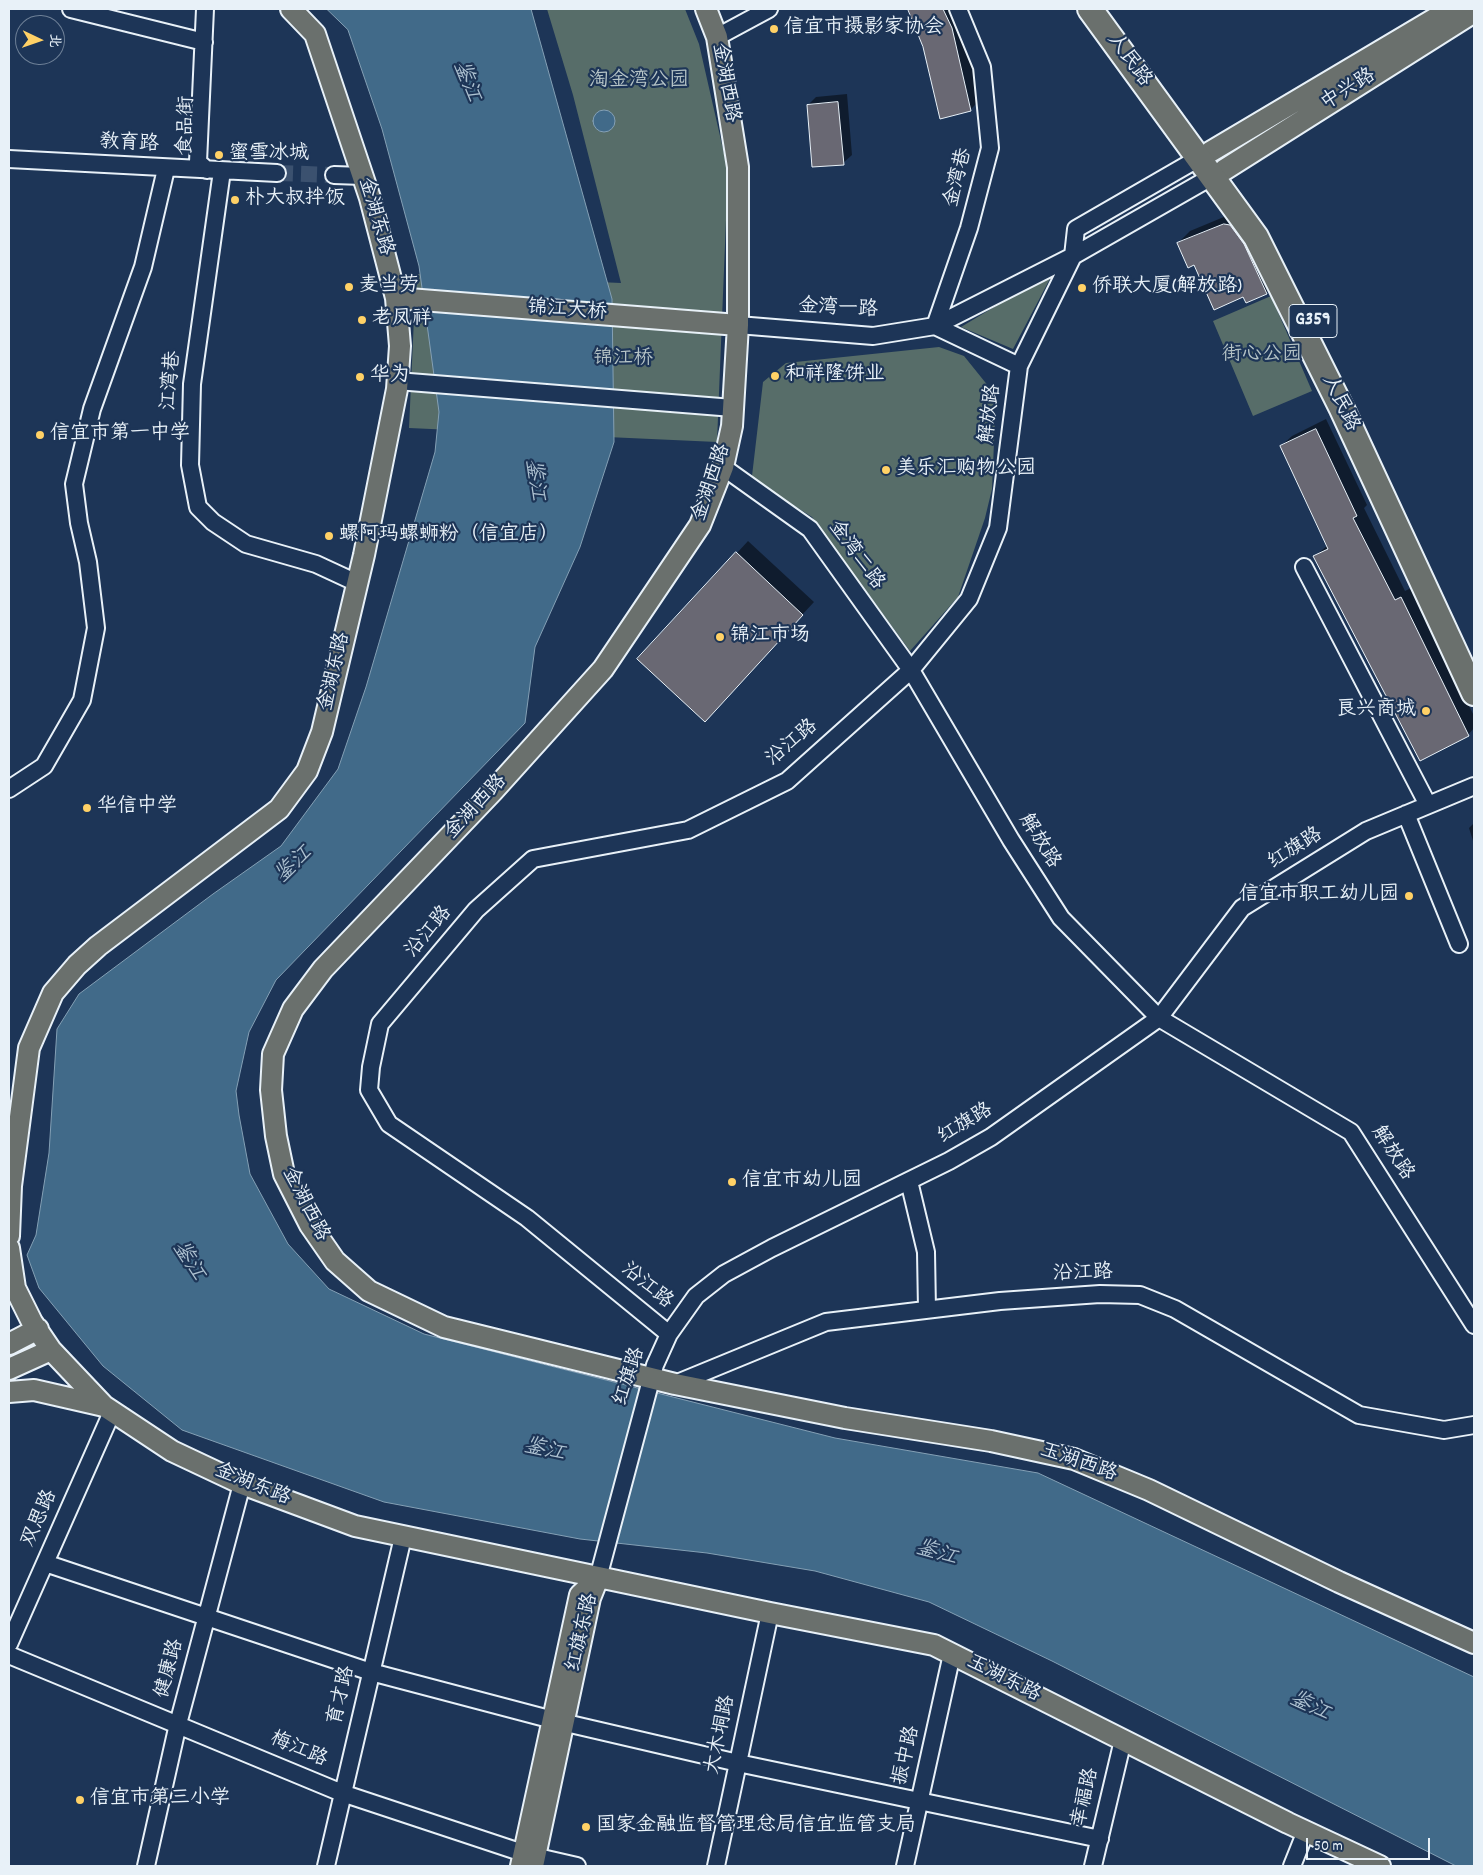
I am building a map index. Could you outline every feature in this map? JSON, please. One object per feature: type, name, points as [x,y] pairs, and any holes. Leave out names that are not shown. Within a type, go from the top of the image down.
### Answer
[{"type":"highway","name":"人民路","points":[[1090,9],[1211,164],[1268,230],[1354,403],[1474,661]]},
{"type":"highway","name":"人民路","points":[[1107,9],[1211,164],[1256,237],[1342,409],[1474,693]]},
{"type":"main road","name":"金湖东路","points":[[9,1236],[11,1186],[29,1048],[53,993],[77,965],[98,946],[278,809],[307,771],[322,732],[357,583],[397,381],[400,346],[396,298],[363,176],[315,34],[291,9]]},
{"type":"main road","name":"金湖西路","points":[[651,1379],[444,1327],[369,1291],[335,1261],[310,1225],[284,1174],[276,1136],[271,1090],[273,1054],[293,1008],[323,969],[494,791],[603,669],[700,525],[723,467],[732,426],[738,325],[738,168],[717,37],[706,9]]},
{"type":"main road","name":"中兴路","points":[[1211,164],[1451,9]]},
{"type":"main road","name":"中兴路","points":[[1211,164],[1474,12]]},
{"type":"main road","name":"锦江大桥","points":[[396,298],[738,325]]},
{"type":"main road","name":"金湖东路","points":[[9,1259],[15,1288],[32,1322],[51,1350],[108,1409],[172,1451],[242,1484],[355,1526],[598,1578]]},
{"type":"main road","points":[[9,1344],[38,1329]]},
{"type":"main road","points":[[9,1369],[51,1350]]},
{"type":"main road","name":"玉湖西路","points":[[651,1379],[845,1418],[991,1441],[1074,1459],[1149,1490],[1339,1582],[1474,1644]]},
{"type":"main road","points":[[9,1392],[34,1390],[108,1409]]},
{"type":"main road","name":"玉湖东路","points":[[598,1578],[934,1645],[1380,1866]]},
{"type":"main road","name":"红旗东路","points":[[528,1861],[558,1721],[590,1598],[598,1578]]},
{"type":"street","points":[[71,9],[204,42]]},
{"type":"street","name":"食品街","points":[[205,9],[198,162],[214,171],[214,9]]},
{"type":"street","points":[[717,37],[769,9]]},
{"type":"street","name":"金湾巷","points":[[935,326],[969,228],[990,148],[982,67],[958,9]]},
{"type":"street","name":"教育路","points":[[9,159],[166,169],[277,173]]},
{"type":"street","points":[[1073,256],[1211,164]]},
{"type":"street","name":"解放路","points":[[1211,164],[1076,229],[1073,256],[1019,366],[998,528],[969,599],[911,670],[1011,840],[1061,918],[1159,1018],[1351,1132],[1474,1325]]},
{"type":"street","points":[[9,789],[44,766],[82,700],[96,628],[74,484],[92,409],[143,267],[166,169]]},
{"type":"street","name":"江湾巷","points":[[214,171],[192,384],[190,465],[198,507],[213,522],[246,544],[316,564],[357,583]]},
{"type":"street","points":[[334,175],[363,176]]},
{"type":"street","name":"金湾一路","points":[[738,325],[873,336],[935,326],[1073,256]]},
{"type":"street","points":[[935,326],[1019,366]]},
{"type":"street","points":[[397,381],[733,408]]},
{"type":"street","name":"金湾二路","points":[[723,467],[810,529],[911,670]]},
{"type":"street","points":[[1304,568],[1428,805]]},
{"type":"street","name":"沿江路","points":[[669,1334],[527,1218],[389,1124],[370,1090],[371,1067],[380,1024],[476,910],[533,859],[688,830],[787,781],[911,670]]},
{"type":"street","name":"红旗路","points":[[598,1578],[651,1379],[669,1334],[696,1296],[724,1274],[772,1248],[909,1181],[991,1138],[1159,1018],[1242,908],[1366,831],[1474,786]]},
{"type":"street","points":[[1406,814],[1459,944]]},
{"type":"street","points":[[909,1181],[926,1252],[927,1310]]},
{"type":"street","name":"沿江路","points":[[675,1384],[826,1322],[1000,1301],[1100,1294],[1140,1295],[1175,1309],[1359,1415],[1444,1430],[1474,1425]]},
{"type":"street","name":"双思路","points":[[9,1644],[45,1563],[108,1409]]},
{"type":"street","name":"健康路","points":[[146,1866],[178,1724],[242,1484]]},
{"type":"street","name":"育才路","points":[[326,1866],[403,1537]]},
{"type":"street","points":[[45,1563],[371,1672],[558,1721],[738,1763],[1100,1838]]},
{"type":"street","name":"大木垌路","points":[[716,1866],[770,1613]]},
{"type":"street","name":"振中路","points":[[905,1866],[952,1654]]},
{"type":"street","name":"梅江路","points":[[9,1655],[342,1793],[528,1861],[577,1866]]},
{"type":"street","name":"幸福路","points":[[1093,1866],[1123,1740]]},
{"type":"street","points":[[1292,1866],[1306,1831]]},
{"type":"green space","points":[[547,9],[685,9],[699,44],[728,171],[717,442],[409,428],[416,274],[621,283],[573,95]]},
{"type":"green space","points":[[1054,271],[1013,349],[961,327]]},
{"type":"green space","name":"街心公园","points":[[1271,296],[1312,391],[1253,416],[1213,321]]},
{"type":"green space","points":[[939,347],[964,356],[989,387],[994,399],[992,489],[985,518],[958,597],[910,651],[812,517],[761,485],[752,476],[763,382],[786,363]]},
{"type":"water","name":"鉴江","points":[[327,9],[531,9],[612,299],[614,442],[580,547],[535,647],[525,723],[276,980],[249,1032],[236,1091],[239,1115],[250,1174],[288,1244],[329,1289],[424,1334],[835,1438],[1038,1473],[1474,1677],[1474,1866],[1456,1866],[1052,1661],[929,1602],[815,1571],[707,1553],[580,1539],[384,1502],[182,1430],[103,1366],[39,1288],[27,1255],[36,1235],[49,1153],[57,1029],[79,994],[281,846],[338,769],[366,687],[435,452],[439,412],[419,266],[382,129],[348,30]]},
{"type":"water","points":[[604,110],[612,113],[615,121],[612,129],[604,132],[596,129],[593,121],[596,113]]},
{"type":"building","points":[[908,9],[943,9],[952,28],[971,111],[940,119],[923,47]]},
{"type":"building","points":[[838,102],[844,165],[812,167],[807,105]]},
{"type":"building","points":[[1224,224],[1230,225],[1244,244],[1267,294],[1246,303],[1243,297],[1214,310],[1194,265],[1188,268],[1177,243]]},
{"type":"building","points":[[1316,429],[1357,516],[1353,518],[1395,600],[1401,597],[1469,736],[1420,761],[1313,556],[1328,549],[1280,446]]},
{"type":"building","name":"锦江市场","points":[[736,552],[803,615],[705,722],[637,659]]},
{"type":"tunnel","points":[[277,173],[334,175]]},
{"type":"place","name":"信宜市摄影家协会","points":[[774,29]]},
{"type":"place","name":"蜜雪冰城","points":[[219,155]]},
{"type":"place","name":"朴大叔拌饭","points":[[235,200]]},
{"type":"place","name":"麦当劳","points":[[349,287]]},
{"type":"place","name":"侨联大厦(解放路)","points":[[1082,288]]},
{"type":"place","name":"老凤祥","points":[[362,320]]},
{"type":"place","name":"和祥隆饼业","points":[[775,376]]},
{"type":"place","name":"华为","points":[[360,377]]},
{"type":"place","name":"信宜市第一中学","points":[[40,435]]},
{"type":"place","name":"美乐汇购物公园","points":[[886,470]]},
{"type":"place","name":"螺阿玛螺蛳粉（信宜店）","points":[[329,536]]},
{"type":"place","name":"锦江市场","points":[[720,637]]},
{"type":"place","name":"良兴商城","points":[[1426,711]]},
{"type":"place","name":"华信中学","points":[[87,808]]},
{"type":"place","name":"信宜市职工幼儿园","points":[[1409,896]]},
{"type":"place","name":"信宜市幼儿园","points":[[732,1182]]},
{"type":"place","name":"信宜市第三小学","points":[[80,1800]]},
{"type":"place","name":"国家金融监督管理总局信宜监管支局","points":[[586,1827]]},
{"type":"park label","name":"淘金湾公园","points":[[639,82]]},
{"type":"park label","name":"锦江桥","points":[[623,360]]}]
